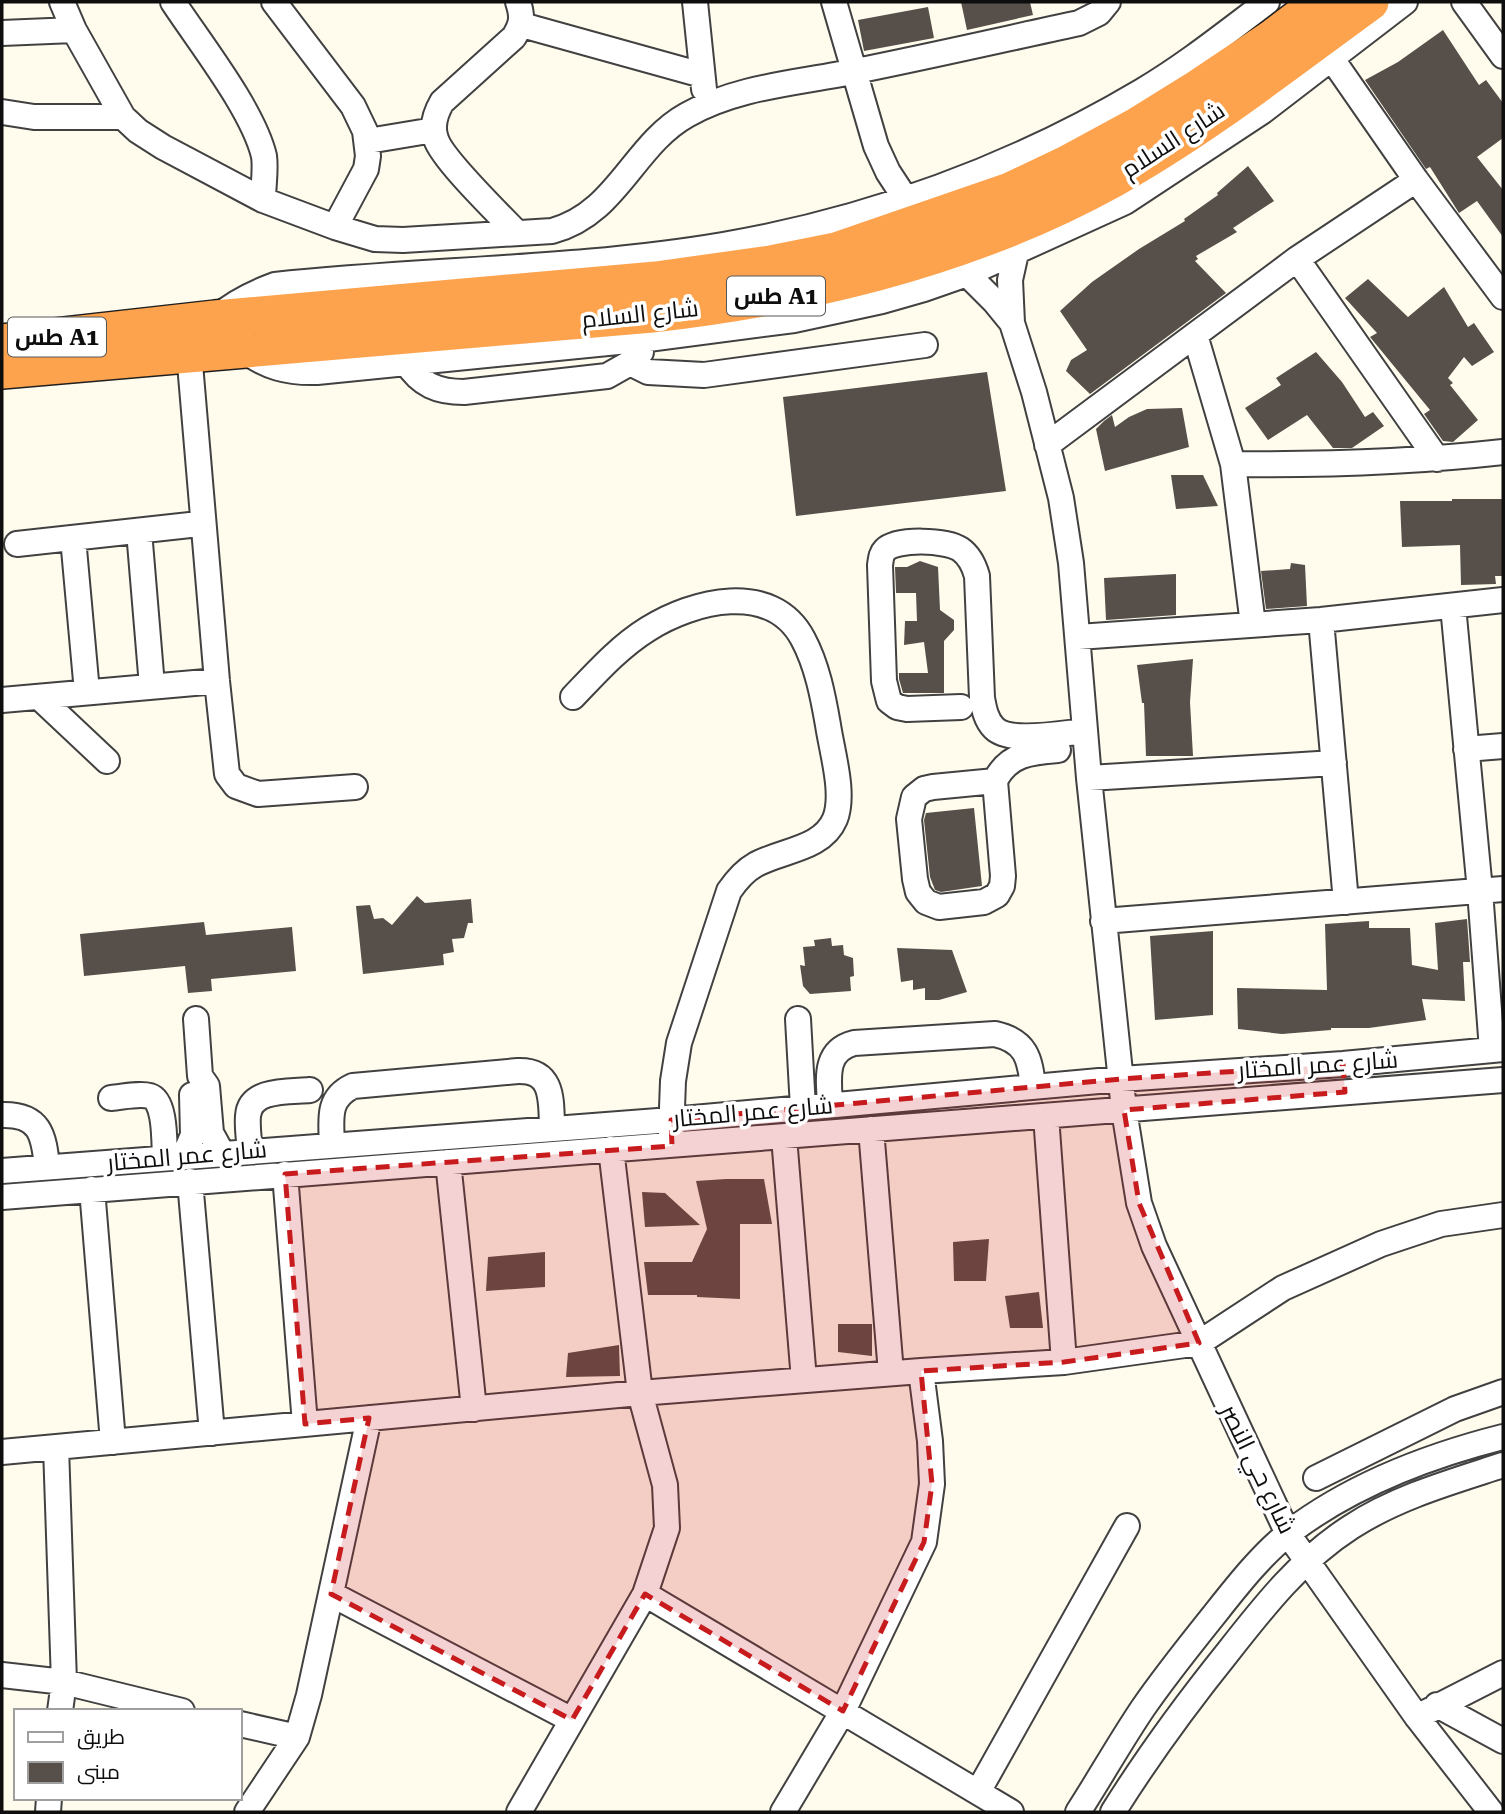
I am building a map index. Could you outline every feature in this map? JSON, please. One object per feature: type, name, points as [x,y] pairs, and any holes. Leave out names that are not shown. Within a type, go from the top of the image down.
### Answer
[{"type":"highway","name":"شارع السلام","points":[[2,370],[215,318],[656,280],[771,264],[836,251],[1010,191],[1067,164],[1137,126],[1195,90],[1274,37],[1320,2]]},
{"type":"highway","name":"شارع السلام","points":[[2,343],[110,345],[189,352],[704,308],[818,287],[912,262],[1024,221],[1110,180],[1186,135],[1370,2]]},
{"type":"street","points":[[62,2],[74,30],[123,117],[138,131],[263,200],[335,228],[389,240],[552,231],[578,223],[624,179],[665,131],[687,115],[706,107],[766,87],[853,72],[1079,23],[1100,13],[1108,2]]},
{"type":"street","points":[[173,2],[243,108],[260,144],[264,159],[263,200]]},
{"type":"street","points":[[274,2],[353,106],[360,117],[368,141],[368,156],[361,180],[335,228]]},
{"type":"street","points":[[695,2],[706,107]]},
{"type":"street","points":[[834,2],[853,72],[882,160],[905,198]]},
{"type":"street","points":[[215,318],[253,293],[275,285],[463,272],[695,249],[767,237],[879,209],[996,166],[1068,133],[1144,90],[1267,2]]},
{"type":"street","points":[[241,348],[264,363],[290,372],[317,372],[648,339],[794,320],[881,301],[967,274],[1125,202],[1226,137],[1405,2]]},
{"type":"street","points":[[1464,2],[1503,56]]},
{"type":"street","points":[[516,232],[440,149],[434,130],[437,111],[442,102],[504,48],[520,13],[702,75]]},
{"type":"street","points":[[2,33],[74,30]]},
{"type":"street","points":[[1332,59],[1416,180],[1503,297]]},
{"type":"street","points":[[2,112],[34,117],[123,117]]},
{"type":"street","points":[[368,141],[434,130]]},
{"type":"street","points":[[1048,445],[1297,259],[1416,180]]},
{"type":"street","points":[[1012,323],[1010,288],[1016,253]]},
{"type":"street","points":[[1297,259],[1437,459]]},
{"type":"street","points":[[967,274],[1012,323]]},
{"type":"street","name":"شارع حي النصر","points":[[1012,323],[1034,392],[1061,498],[1079,637],[1103,921],[1124,1110],[1139,1203],[1154,1246],[1288,1534],[1306,1561],[1427,1711],[1483,1809]]},
{"type":"street","points":[[1195,335],[1233,464],[1253,625]]},
{"type":"street","points":[[406,362],[426,384],[454,391],[594,379],[619,371],[630,363],[648,339]]},
{"type":"street","points":[[630,363],[648,372],[704,374],[925,345]]},
{"type":"street","points":[[189,352],[225,767],[230,781],[250,793],[355,787]]},
{"type":"street","points":[[1233,464],[1320,465],[1437,459],[1503,452]]},
{"type":"street","points":[[17,544],[190,525]]},
{"type":"street","points":[[139,531],[152,686]]},
{"type":"street","points":[[73,538],[87,692]]},
{"type":"street","points":[[961,707],[907,709],[897,707],[889,701],[884,681],[880,565],[882,554],[893,545],[943,543],[962,551],[974,567],[977,576],[982,698],[986,714],[995,729],[1002,734],[1017,736],[1086,740]]},
{"type":"street","points":[[1079,637],[1321,620],[1503,600]]},
{"type":"street","points":[[573,697],[610,659],[645,630],[687,609],[726,601],[768,607],[786,618],[802,636],[815,667],[823,700],[839,799],[834,822],[819,840],[755,865],[744,872],[729,891],[679,1043],[673,1081],[672,1146]]},
{"type":"street","points":[[1453,606],[1466,749],[1492,890],[1498,1049]]},
{"type":"street","points":[[1321,620],[1346,901]]},
{"type":"street","points":[[2,700],[217,681]]},
{"type":"street","points":[[39,697],[107,761]]},
{"type":"street","points":[[995,781],[933,787],[924,789],[914,797],[909,818],[915,879],[918,892],[926,902],[939,906],[984,902],[993,898],[1000,890],[1003,876],[995,781],[1003,768],[1022,754],[1086,740]]},
{"type":"street","points":[[1466,749],[1503,746]]},
{"type":"street","points":[[1089,778],[1334,763]]},
{"type":"street","points":[[1103,921],[1492,890]]},
{"type":"street","points":[[195,1019],[200,1076],[207,1086],[211,1133],[222,1153]]},
{"type":"street","points":[[798,1019],[803,1108]]},
{"type":"street","points":[[831,1105],[828,1071],[832,1058],[848,1045],[861,1042],[995,1034],[1007,1036],[1025,1051],[1030,1062],[1033,1087]]},
{"type":"street","name":"شارع عمر المختار","points":[[2,1171],[671,1120],[1121,1079],[1343,1064],[1498,1049]]},
{"type":"street","points":[[1343,1064],[1345,1092]]},
{"type":"street","points":[[332,1144],[333,1103],[345,1089],[353,1086],[519,1071],[534,1073],[546,1084],[550,1091],[552,1127]]},
{"type":"street","points":[[174,1157],[193,1135],[192,1087],[200,1076]]},
{"type":"street","name":"شارع عمر المختار","points":[[2,1198],[190,1181],[784,1138],[1503,1080]]},
{"type":"street","points":[[250,1151],[247,1118],[256,1100],[267,1094],[310,1090]]},
{"type":"street","points":[[111,1097],[148,1096],[156,1100],[161,1108],[174,1157]]},
{"type":"street","points":[[2,1115],[24,1117],[39,1129],[47,1167]]},
{"type":"street","points":[[1046,1116],[1064,1362]]},
{"type":"street","points":[[871,1129],[891,1373]]},
{"type":"street","points":[[784,1138],[804,1380]]},
{"type":"street","points":[[519,1812],[645,1594],[667,1528],[664,1485],[640,1394],[611,1149]]},
{"type":"street","points":[[449,1162],[474,1409]]},
{"type":"street","points":[[285,1174],[306,1424]]},
{"type":"street","points":[[190,1181],[212,1433]]},
{"type":"street","points":[[93,1189],[113,1442]]},
{"type":"street","points":[[2,1452],[804,1380],[1064,1362],[1199,1343],[1283,1288],[1381,1244],[1441,1224],[1503,1215]]},
{"type":"street","points":[[783,1812],[843,1711],[924,1542],[932,1484],[930,1441],[921,1371]]},
{"type":"street","points":[[1315,1478],[1455,1409],[1503,1392]]},
{"type":"street","points":[[247,1812],[297,1737],[369,1418]]},
{"type":"street","points":[[1078,1812],[1164,1680],[1229,1596],[1288,1534],[1342,1498],[1404,1469],[1502,1441]]},
{"type":"street","points":[[56,1447],[64,1682],[60,1709]]},
{"type":"street","points":[[1114,1812],[1202,1685],[1240,1636],[1306,1561],[1352,1526],[1393,1504],[1503,1465]]},
{"type":"street","points":[[978,1792],[1127,1526]]},
{"type":"street","points":[[331,1594],[572,1720]]},
{"type":"street","points":[[645,1594],[1011,1812]]},
{"type":"street","points":[[1427,1711],[1503,1673]]},
{"type":"street","points":[[2,1675],[64,1682],[174,1709]]},
{"type":"street","points":[[1427,1711],[1503,1741]]},
{"type":"street","points":[[242,1724],[297,1737]]},
{"type":"highlighted area","points":[[1343,1064],[1345,1092],[1124,1110],[1139,1203],[1199,1343],[1064,1362],[921,1371],[932,1484],[924,1542],[843,1711],[645,1594],[572,1720],[331,1594],[369,1418],[305,1424],[285,1174],[672,1146],[671,1120],[1121,1079]]},
{"type":"building","points":[[961,2],[1030,2],[1033,15],[967,30]]},
{"type":"building","points":[[928,7],[934,38],[864,51],[858,20]]},
{"type":"building","points":[[1443,30],[1479,85],[1486,80],[1503,103],[1503,138],[1477,157],[1503,190],[1503,237],[1477,201],[1459,213],[1430,167],[1426,169],[1365,80],[1398,62]]},
{"type":"building","points":[[1248,166],[1274,201],[1233,228],[1237,232],[1196,256],[1198,259],[1195,261],[1226,293],[1090,394],[1066,371],[1071,360],[1087,350],[1060,311],[1092,282],[1185,221],[1184,219],[1218,195],[1217,193]]},
{"type":"building","points":[[1368,279],[1408,317],[1444,287],[1468,327],[1474,323],[1494,352],[1472,366],[1464,357],[1448,378],[1453,383],[1450,385],[1478,420],[1453,442],[1443,441],[1424,414],[1430,410],[1370,337],[1377,333],[1345,298]]},
{"type":"building","points":[[1316,352],[1342,382],[1365,417],[1373,412],[1384,426],[1352,448],[1333,448],[1307,415],[1268,440],[1245,408],[1281,385],[1276,378]]},
{"type":"building","points":[[987,372],[1006,491],[796,516],[783,397]]},
{"type":"building","points":[[1182,408],[1189,447],[1105,471],[1096,429],[1104,421],[1112,415],[1115,427],[1147,409]]},
{"type":"building","points":[[1171,475],[1203,475],[1218,506],[1176,509]]},
{"type":"building","points":[[1503,499],[1503,576],[1495,576],[1496,584],[1461,585],[1460,545],[1402,547],[1400,501]]},
{"type":"building","points":[[920,561],[938,567],[940,610],[954,620],[954,630],[944,641],[944,693],[903,693],[899,679],[899,673],[928,673],[924,642],[904,645],[905,621],[917,621],[916,593],[896,593],[895,567],[907,567]]},
{"type":"building","points":[[1291,563],[1305,565],[1307,606],[1266,609],[1261,571],[1290,569]]},
{"type":"building","points":[[1176,574],[1176,615],[1106,620],[1104,578]]},
{"type":"building","points":[[1193,659],[1190,702],[1193,756],[1146,756],[1144,703],[1137,665]]},
{"type":"building","points":[[974,808],[982,886],[941,892],[935,890],[930,877],[924,820],[926,813]]},
{"type":"building","points":[[417,896],[425,903],[471,899],[473,923],[468,923],[464,938],[452,939],[454,952],[443,954],[444,965],[363,974],[356,906],[370,905],[374,919],[383,918],[392,925]]},
{"type":"building","points":[[1467,919],[1470,962],[1463,962],[1465,1001],[1422,999],[1426,1020],[1369,1028],[1331,1028],[1282,1034],[1238,1029],[1237,988],[1327,990],[1325,924],[1369,921],[1369,928],[1410,928],[1412,965],[1438,970],[1435,923]]},
{"type":"building","points":[[204,922],[206,935],[292,927],[296,971],[211,979],[212,991],[188,993],[185,966],[84,976],[80,934]]},
{"type":"building","points":[[1213,931],[1213,1015],[1155,1020],[1150,936]]},
{"type":"building","points":[[831,938],[832,946],[843,945],[844,955],[853,958],[851,991],[810,994],[803,986],[800,965],[805,966],[803,947],[815,946],[814,940]]},
{"type":"building","points":[[897,948],[952,950],[967,992],[939,1000],[925,1000],[925,988],[913,990],[913,980],[901,982]]},
{"type":"building","points":[[764,1179],[772,1224],[740,1224],[740,1299],[697,1295],[648,1295],[644,1262],[692,1262],[707,1229],[696,1181]]},
{"type":"building","points":[[642,1192],[665,1193],[700,1225],[645,1227]]},
{"type":"building","points":[[989,1239],[986,1281],[954,1281],[953,1242]]},
{"type":"building","points":[[545,1252],[545,1287],[486,1291],[488,1257]]},
{"type":"building","points":[[1039,1292],[1043,1328],[1010,1328],[1005,1296]]},
{"type":"building","points":[[838,1324],[872,1324],[872,1356],[838,1352]]},
{"type":"building","points":[[619,1345],[620,1376],[566,1377],[568,1353]]}]
